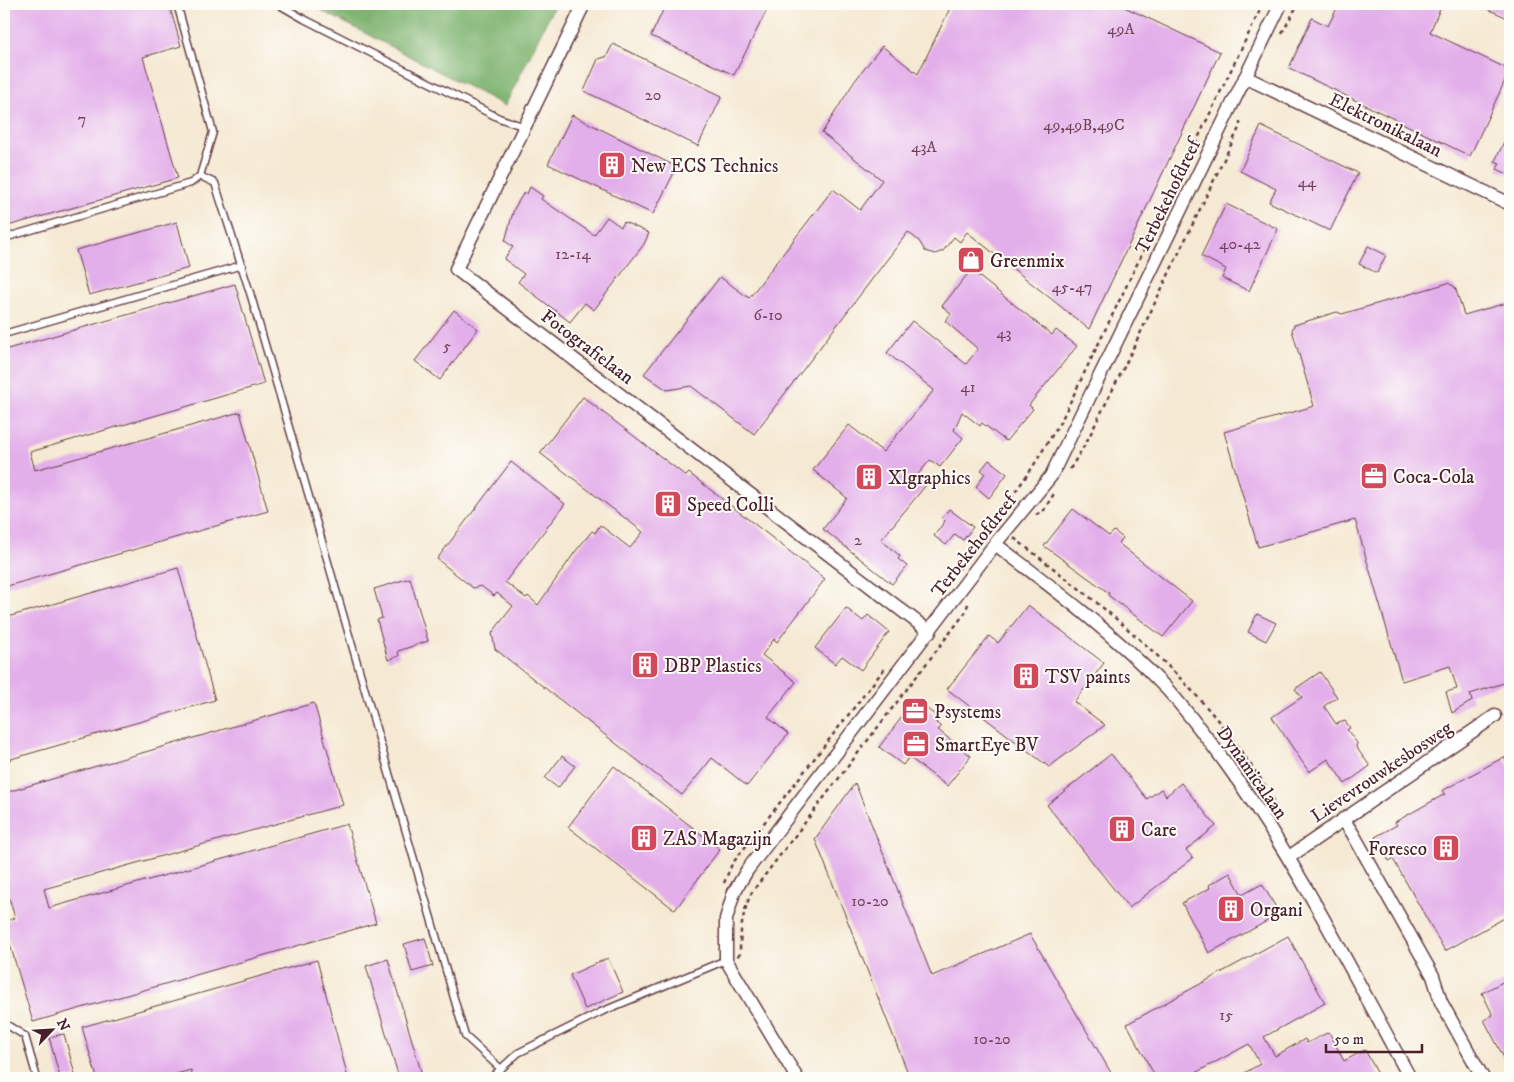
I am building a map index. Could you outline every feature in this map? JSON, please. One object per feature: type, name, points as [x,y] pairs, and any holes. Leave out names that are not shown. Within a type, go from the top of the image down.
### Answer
[{"type":"street","name":"Fotografielaan","points":[[584,4],[456,270],[930,632]]},
{"type":"street","name":"Terbekehofdreef","points":[[726,960],[726,919],[734,892],[748,870],[996,544],[1051,476],[1064,453],[1281,4]]},
{"type":"street","name":"Elektronikalaan","points":[[1245,77],[1510,204]]},
{"type":"street","name":"Dynamicalaan","points":[[996,544],[1081,609],[1166,688],[1203,732],[1249,796],[1289,857],[1410,1078]]},
{"type":"street","name":"Lievevrouwkesbosweg","points":[[1289,857],[1495,716]]},
{"type":"street","points":[[1343,819],[1433,976],[1442,1002],[1483,1078]]},
{"type":"street","points":[[726,960],[797,1078]]},
{"type":"lane","points":[[4,238],[191,183],[200,176],[213,132],[177,4]]},
{"type":"lane","points":[[278,4],[304,20],[499,118],[525,126]]},
{"type":"lane","points":[[200,176],[216,183],[242,265],[465,1036],[501,1069]]},
{"type":"lane","points":[[4,334],[242,265]]},
{"type":"lane","points":[[491,1078],[518,1052],[592,1016],[726,960]]},
{"type":"lane","points":[[4,1023],[25,1036],[38,1078]]},
{"type":"path","points":[[987,532],[1032,468],[1062,419],[1263,4]]},
{"type":"path","points":[[740,954],[740,931],[752,892],[965,613],[971,594]]},
{"type":"green space","points":[[309,4],[555,4],[505,106]]},
{"type":"building","points":[[4,4],[169,4],[181,46],[143,57],[178,178],[4,227]]},
{"type":"building","points":[[666,4],[770,4],[734,75],[651,36]]},
{"type":"building","points":[[952,4],[1118,4],[1220,52],[1089,329],[967,232],[960,242],[954,237],[943,251],[935,254],[925,251],[919,241],[908,232],[754,434],[691,386],[667,390],[644,374],[720,277],[749,298],[833,189],[860,210],[882,180],[822,133],[854,82],[882,46],[918,74]]},
{"type":"building","points":[[1339,4],[1442,4],[1430,32],[1510,70],[1470,156],[1289,68],[1312,18],[1328,26]]},
{"type":"building","points":[[1476,4],[1510,4],[1510,19]]},
{"type":"building","points":[[613,44],[722,96],[698,146],[584,91],[598,59],[606,57]]},
{"type":"building","name":"New ECS Technics","points":[[572,115],[677,167],[653,214],[548,164]]},
{"type":"building","points":[[1261,126],[1358,173],[1330,231],[1269,202],[1276,189],[1240,171]]},
{"type":"building","points":[[1510,129],[1510,175],[1497,169],[1500,163],[1495,161]]},
{"type":"building","points":[[530,187],[543,196],[541,199],[594,235],[607,217],[621,227],[624,222],[649,233],[644,244],[594,310],[585,303],[570,322],[518,282],[524,274],[504,259],[513,247],[505,241],[514,209],[524,192],[527,194]]},
{"type":"building","points":[[1226,204],[1278,229],[1249,291],[1222,278],[1226,269],[1201,256]]},
{"type":"building","points":[[177,222],[189,268],[89,295],[76,250]]},
{"type":"building","points":[[1368,246],[1386,255],[1377,273],[1359,264]]},
{"type":"building","points":[[971,270],[1052,335],[1056,330],[1077,346],[1029,405],[1033,409],[1006,441],[982,423],[980,426],[962,412],[954,430],[963,438],[940,467],[930,460],[916,477],[926,485],[881,540],[900,556],[898,559],[907,566],[892,584],[823,529],[847,498],[813,470],[849,425],[883,452],[934,390],[887,353],[912,321],[966,364],[978,349],[945,321],[951,314],[942,306]]},
{"type":"building","name":"Coca-Cola","points":[[1448,283],[1455,287],[1464,315],[1510,302],[1510,681],[1470,694],[1472,701],[1452,713],[1446,692],[1457,689],[1450,666],[1402,681],[1355,520],[1258,547],[1224,432],[1314,406],[1292,330],[1294,325],[1337,312],[1342,314]]},
{"type":"building","points":[[235,284],[264,384],[30,452],[35,470],[240,412],[268,511],[4,587],[4,350]]},
{"type":"building","points":[[454,310],[478,329],[440,380],[415,361]]},
{"type":"building","points":[[583,397],[686,476],[689,473],[825,579],[777,642],[774,639],[762,655],[796,682],[768,717],[788,734],[747,786],[712,758],[682,795],[495,649],[492,633],[513,606],[497,593],[494,596],[481,586],[473,588],[437,559],[511,462],[565,504],[505,582],[526,598],[528,596],[538,605],[575,552],[592,531],[595,533],[600,525],[630,548],[643,532],[540,453]]},
{"type":"building","points":[[989,460],[1007,474],[989,498],[976,487],[985,473],[981,470]]},
{"type":"building","points":[[949,509],[973,527],[963,540],[955,534],[946,545],[934,536],[945,521],[942,518]]},
{"type":"building","points":[[1073,509],[1109,536],[1114,531],[1123,538],[1118,543],[1192,601],[1163,637],[1108,595],[1109,593],[1044,546]]},
{"type":"building","points":[[178,568],[215,700],[4,761],[4,618]]},
{"type":"building","points":[[410,578],[428,641],[398,651],[399,656],[388,660],[377,620],[382,618],[374,589]]},
{"type":"building","name":"TSV paints","points":[[1028,605],[1104,663],[1074,702],[1105,725],[1049,767],[947,689],[989,636],[998,643]]},
{"type":"building","points":[[846,608],[863,621],[868,615],[889,632],[861,670],[842,656],[835,664],[815,648]]},
{"type":"building","points":[[1257,614],[1276,623],[1266,641],[1248,632]]},
{"type":"building","points":[[1320,672],[1337,697],[1324,706],[1336,724],[1345,721],[1350,728],[1347,730],[1357,743],[1356,747],[1370,766],[1345,784],[1328,759],[1309,772],[1272,717],[1302,697],[1295,689]]},
{"type":"building","points":[[915,700],[939,718],[936,723],[941,727],[938,730],[971,756],[947,786],[909,757],[903,765],[879,747]]},
{"type":"building","points":[[314,703],[343,805],[44,889],[49,908],[347,824],[376,923],[33,1022],[4,924],[4,922],[15,918],[4,880],[4,793]]},
{"type":"building","name":"Care","points":[[1111,754],[1147,799],[1161,789],[1166,796],[1181,783],[1216,826],[1186,850],[1193,858],[1129,908],[1047,805]]},
{"type":"building","points":[[562,756],[575,766],[558,788],[545,778]]},
{"type":"building","name":"Foresco","points":[[1504,757],[1510,769],[1510,915],[1445,951],[1393,859],[1389,861],[1375,837],[1397,825],[1395,822],[1445,794],[1442,791]]},
{"type":"building","name":"ZAS Magazijn","points":[[614,766],[720,849],[675,910],[568,827]]},
{"type":"building","points":[[855,783],[932,976],[1030,934],[1114,1078],[910,1078],[815,839]]},
{"type":"building","name":"Organi","points":[[1230,873],[1242,895],[1262,884],[1280,914],[1209,953],[1182,903],[1210,888],[1209,885]]},
{"type":"building","points":[[1288,936],[1325,1003],[1264,1037],[1275,1056],[1305,1039],[1307,1043],[1329,1032],[1344,1061],[1365,1050],[1380,1078],[1236,1078],[1260,1064],[1249,1044],[1186,1078],[1156,1078],[1127,1024]]},
{"type":"building","points":[[425,938],[433,966],[412,972],[404,944]]},
{"type":"building","points":[[608,958],[623,992],[585,1009],[570,975]]},
{"type":"building","points":[[388,959],[423,1078],[399,1078],[366,966]]},
{"type":"building","points":[[317,960],[348,1078],[192,1078],[191,1070],[161,1078],[97,1078],[82,1027]]},
{"type":"building","points":[[1510,978],[1510,1069],[1484,1020],[1493,1015],[1482,993]]},
{"type":"building","points":[[64,1034],[76,1078],[60,1078],[49,1037]]},
{"type":"place","name":"New ECS Technics","points":[[612,165]]},
{"type":"place","name":"Greenmix","points":[[971,260]]},
{"type":"place","name":"Coca-Cola","points":[[1374,476]]},
{"type":"place","name":"Xlgraphics","points":[[869,477]]},
{"type":"place","name":"Speed Colli","points":[[668,504]]},
{"type":"place","name":"DBP Plastics","points":[[645,665]]},
{"type":"place","name":"TSV paints","points":[[1026,676]]},
{"type":"place","name":"Psystems","points":[[915,711]]},
{"type":"place","name":"SmartEye BV","points":[[916,744]]},
{"type":"place","name":"Care","points":[[1122,829]]},
{"type":"place","name":"ZAS Magazijn","points":[[644,838]]},
{"type":"place","name":"Foresco","points":[[1446,848]]},
{"type":"place","name":"Organi","points":[[1231,909]]}]
